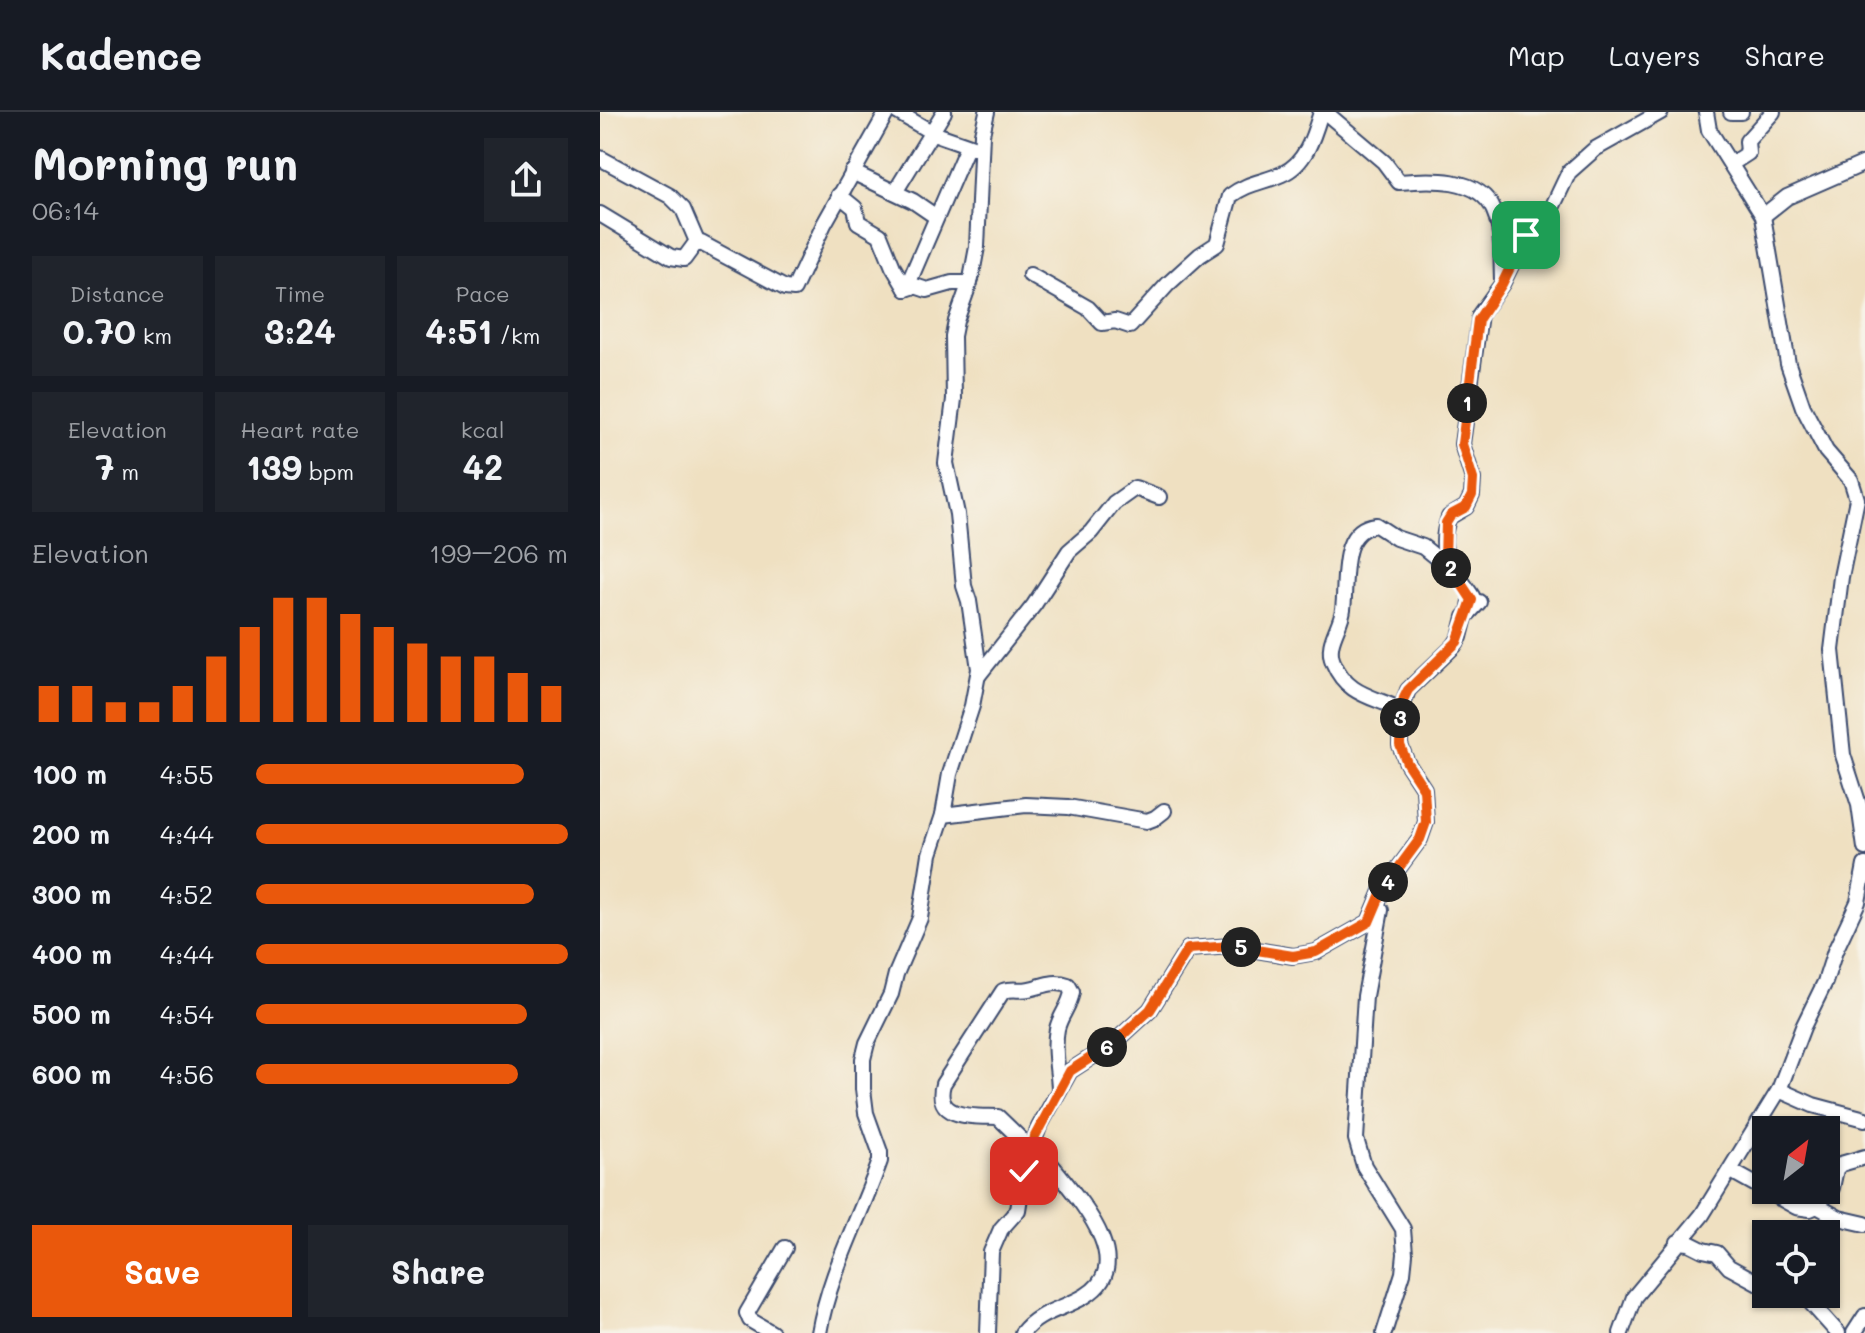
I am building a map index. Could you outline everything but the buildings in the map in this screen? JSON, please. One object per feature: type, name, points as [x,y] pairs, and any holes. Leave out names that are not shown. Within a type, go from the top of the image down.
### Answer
[{"type":"street","points":[[600,158],[670,196],[683,209],[698,244],[719,251],[785,288],[795,289],[839,195],[887,112]]},
{"type":"street","points":[[897,112],[933,133],[974,146]]},
{"type":"street","points":[[895,192],[944,112]]},
{"type":"street","points":[[906,289],[935,216],[974,146],[987,112]]},
{"type":"street","points":[[1030,275],[1091,310],[1102,323],[1115,321],[1130,326],[1168,284],[1217,244],[1230,196],[1257,180],[1281,174],[1302,156],[1309,147],[1323,112],[1384,162],[1398,181],[1442,180],[1469,187],[1487,199],[1494,210],[1500,235],[1502,284]]},
{"type":"street","points":[[988,1333],[991,1252],[1001,1229],[1018,1210],[1035,1136],[1070,1071],[1115,1042],[1150,1010],[1188,949],[1232,946],[1293,956],[1316,952],[1366,924],[1383,889],[1420,839],[1426,822],[1424,789],[1407,763],[1400,745],[1401,710],[1408,690],[1457,642],[1472,596],[1445,559],[1444,540],[1447,520],[1466,507],[1472,495],[1473,479],[1462,444],[1478,320],[1502,284],[1519,245],[1550,212],[1569,172],[1595,149],[1661,112]]},
{"type":"street","points":[[1706,112],[1709,130],[1763,216],[1788,364],[1803,407],[1826,451],[1851,480],[1860,497],[1841,577],[1832,650],[1839,726],[1858,783],[1865,848]]},
{"type":"street","points":[[1731,112],[1741,112]]},
{"type":"street","points":[[1731,164],[1748,153],[1747,141],[1773,112]]},
{"type":"street","points":[[819,1333],[827,1298],[881,1157],[866,1113],[863,1059],[867,1043],[916,932],[930,854],[978,676],[971,612],[964,586],[960,536],[946,463],[954,399],[953,336],[970,283],[977,247],[974,146]]},
{"type":"street","points":[[1763,216],[1803,188],[1865,163]]},
{"type":"street","points":[[852,172],[895,192],[935,216]]},
{"type":"street","points":[[839,195],[855,208],[858,222],[880,235],[906,289]]},
{"type":"street","points":[[600,214],[671,257],[684,259],[698,244]]},
{"type":"street","points":[[906,289],[916,286],[927,290],[952,283],[970,283]]},
{"type":"street","points":[[978,676],[1034,605],[1069,551],[1091,532],[1114,503],[1135,488],[1159,497]]},
{"type":"street","points":[[1401,710],[1353,689],[1334,663],[1330,650],[1343,611],[1347,560],[1352,540],[1370,525],[1382,527],[1395,537],[1423,547],[1456,574]]},
{"type":"street","points":[[1468,614],[1479,602]]},
{"type":"street","points":[[943,815],[1026,805],[1068,807],[1147,821],[1164,811]]},
{"type":"street","points":[[1621,1333],[1634,1297],[1702,1215],[1779,1090],[1858,902],[1865,865]]},
{"type":"street","points":[[1383,889],[1365,996],[1356,1139],[1364,1166],[1403,1229],[1403,1273],[1384,1333]]},
{"type":"street","points":[[1022,1333],[1037,1317],[1085,1296],[1100,1283],[1105,1272],[1105,1253],[1100,1233],[1034,1148],[1002,1119],[963,1116],[951,1111],[940,1094],[943,1084],[1003,991],[1026,990],[1051,982],[1068,985],[1072,992],[1057,1027],[1055,1044],[1059,1092]]},
{"type":"street","points":[[1779,1090],[1813,1105],[1865,1119]]},
{"type":"street","points":[[1731,1171],[1803,1209],[1817,1206],[1832,1188],[1836,1169],[1841,1164],[1865,1157]]},
{"type":"street","points":[[1817,1206],[1839,1218],[1865,1224]]},
{"type":"street","points":[[1678,1242],[1717,1253],[1729,1267],[1752,1279]]},
{"type":"street","points":[[772,1333],[750,1320],[747,1313],[785,1248]]},
{"type":"street","points":[[1816,1308],[1838,1333]]},
{"type":"street","points":[[1854,1333],[1865,1316]]},
{"type":"route","points":[[1024,1171],[1028,1146],[1040,1151],[1034,1143],[1035,1136],[1070,1071],[1115,1042],[1150,1010],[1188,949],[1232,946],[1293,956],[1316,952],[1369,922],[1383,889],[1424,833],[1427,814],[1424,789],[1407,763],[1400,745],[1401,710],[1408,690],[1457,642],[1472,600],[1445,559],[1446,523],[1451,515],[1470,503],[1472,495],[1473,479],[1462,444],[1478,320],[1502,284],[1526,235]]}]
